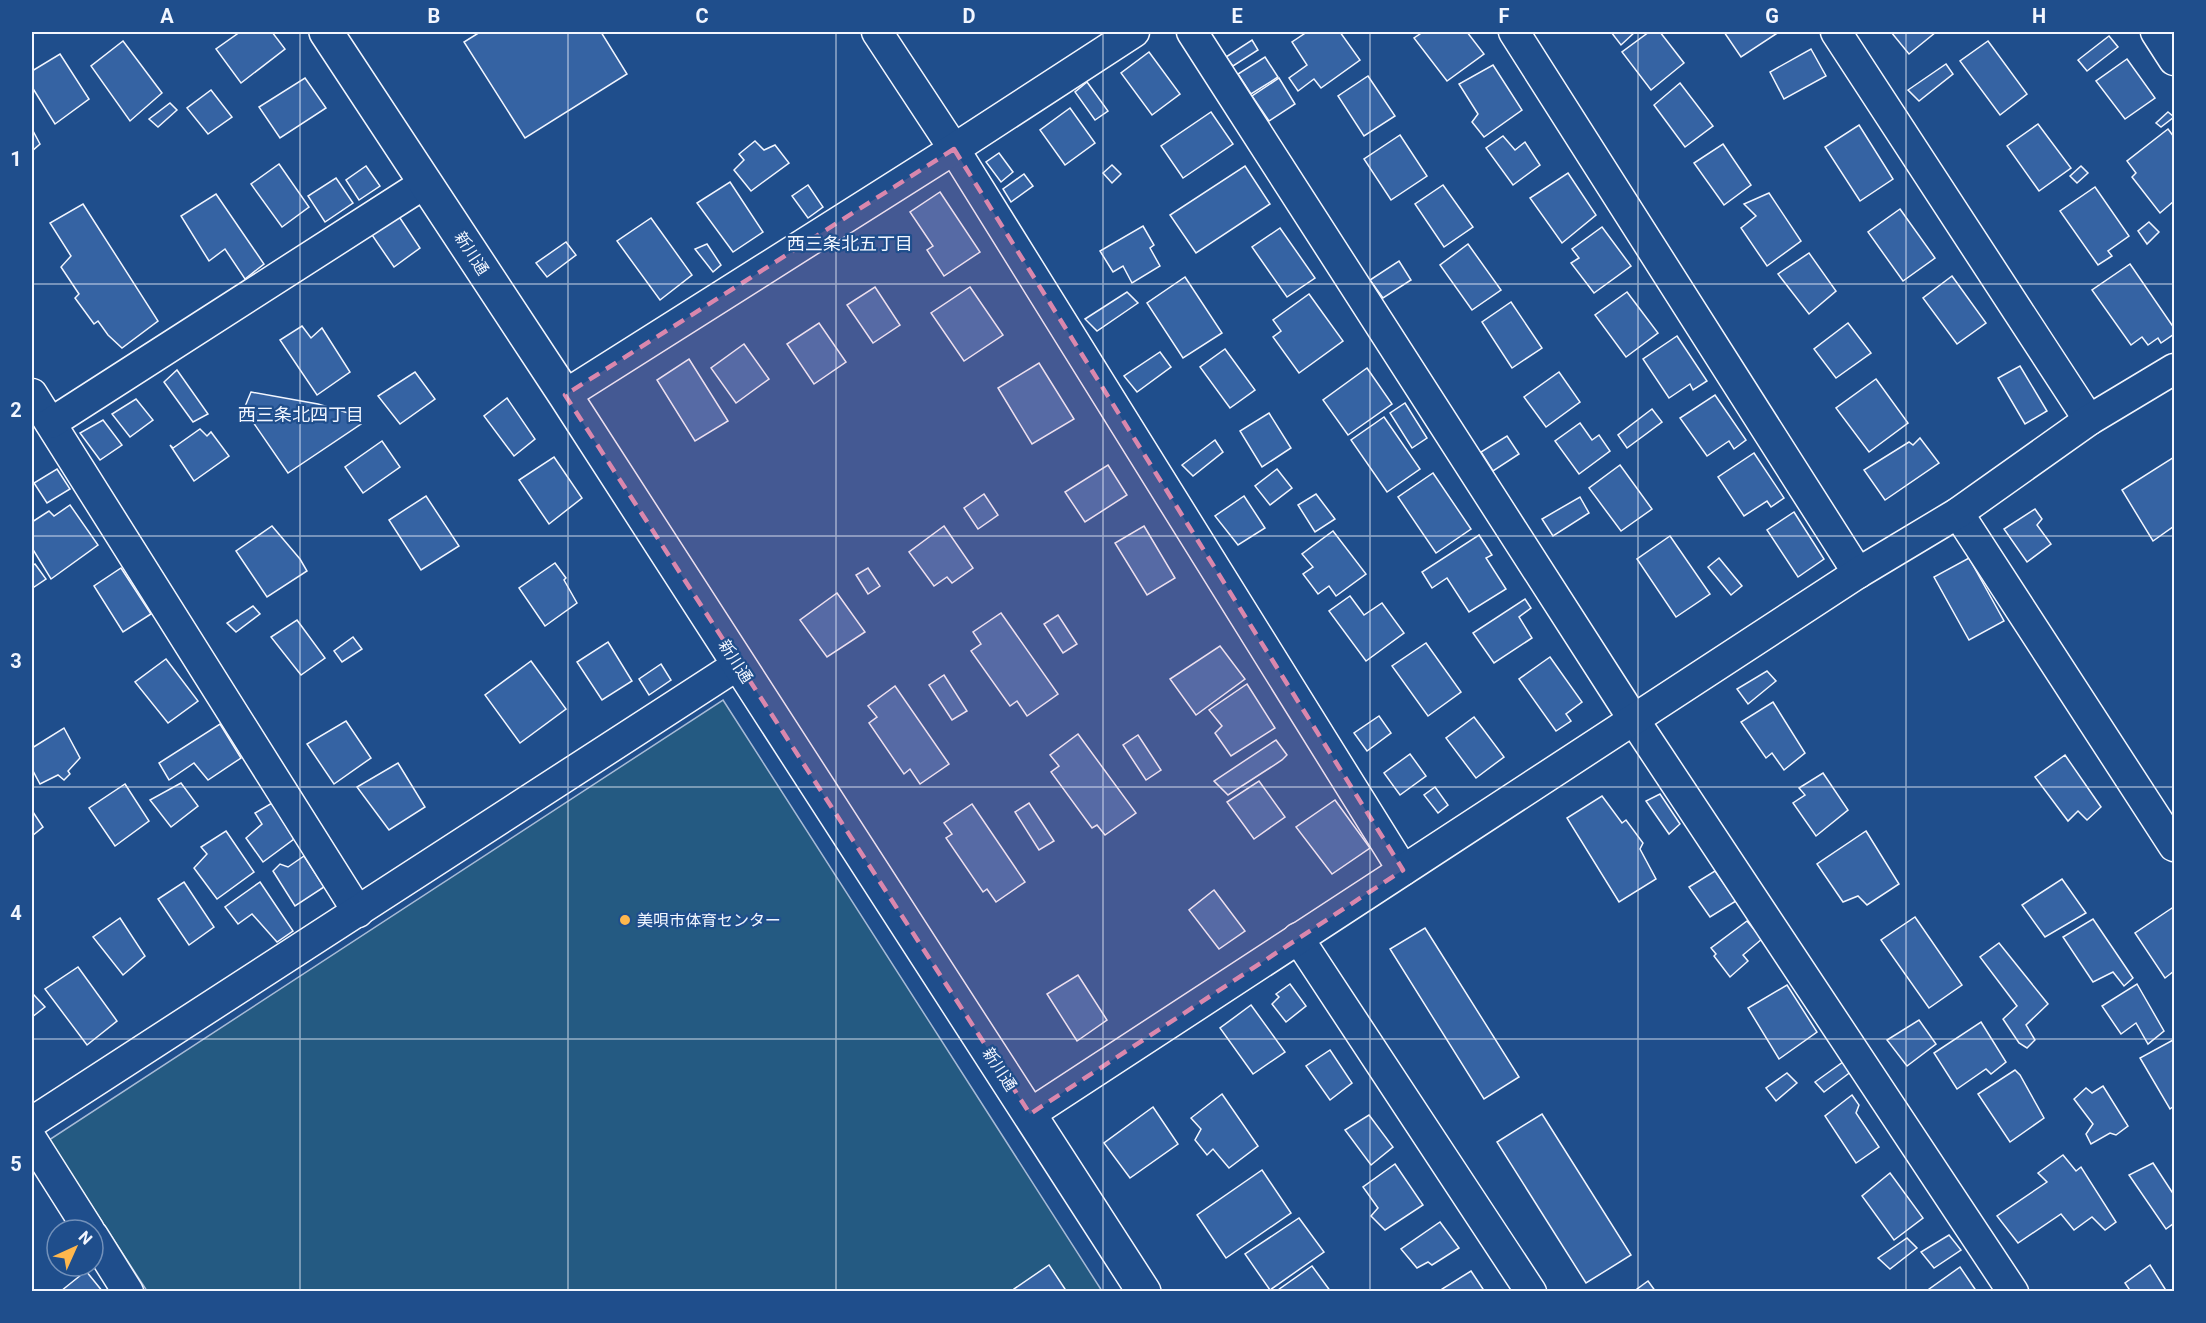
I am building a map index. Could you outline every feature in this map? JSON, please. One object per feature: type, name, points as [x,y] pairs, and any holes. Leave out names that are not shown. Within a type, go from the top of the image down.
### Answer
[{"type":"street","name":"新川通","points":[[326,32],[565,395],[1144,1292]]},
{"type":"street","points":[[877,32],[954,149],[1403,870]]},
{"type":"street","points":[[565,395],[954,149],[1134,32]]},
{"type":"street","points":[[1192,32],[1634,720],[2013,1292]]},
{"type":"street","points":[[1514,32],[1858,573]]},
{"type":"street","points":[[1836,32],[2089,420]]},
{"type":"street","points":[[2156,32],[2175,60]]},
{"type":"street","points":[[51,423],[425,183]]},
{"type":"street","points":[[1030,1114],[1858,573],[1958,513],[2089,420],[2175,369]]},
{"type":"street","points":[[32,394],[358,912]]},
{"type":"street","points":[[1958,513],[2175,846]]},
{"type":"street","points":[[32,1122],[739,664]]},
{"type":"street","points":[[1298,938],[1532,1292]]},
{"type":"street","points":[[32,1140],[81,1218]]},
{"type":"street","points":[[105,1255],[128,1292]]},
{"type":"highlighted area","points":[[954,149],[1403,870],[1030,1114],[565,395]]},
{"type":"shaded area","name":"美唄市体育センター","points":[[723,700],[1102,1291],[147,1291],[105,1226],[105,1218],[100,1218],[49,1140]]},
{"type":"building","points":[[240,32],[272,32],[285,49],[241,83],[216,49]]},
{"type":"building","points":[[480,32],[601,32],[627,74],[525,138],[464,42]]},
{"type":"building","points":[[1307,32],[1340,32],[1360,60],[1321,88],[1314,79],[1298,91],[1289,78],[1307,65],[1292,42]]},
{"type":"building","points":[[1423,32],[1467,32],[1484,54],[1447,81],[1414,38]]},
{"type":"building","points":[[1611,32],[1635,32],[1621,45]]},
{"type":"building","points":[[1649,32],[1660,32],[1684,63],[1651,90],[1622,52]]},
{"type":"building","points":[[1724,32],[1779,32],[1741,57]]},
{"type":"building","points":[[1891,32],[1936,32],[1909,54]]},
{"type":"building","points":[[2109,36],[2118,47],[2087,71],[2078,60]]},
{"type":"building","points":[[1252,40],[1258,50],[1233,66],[1226,57]]},
{"type":"building","points":[[123,41],[162,93],[130,121],[91,66]]},
{"type":"building","points":[[1988,41],[2027,94],[2000,115],[1960,61]]},
{"type":"building","points":[[1811,49],[1826,76],[1784,99],[1770,72]]},
{"type":"building","points":[[1149,52],[1180,94],[1152,115],[1121,73]]},
{"type":"building","points":[[60,54],[89,99],[55,124],[32,87],[32,71]]},
{"type":"building","points":[[1265,57],[1278,77],[1251,94],[1238,74]]},
{"type":"building","points":[[2127,59],[2155,98],[2125,119],[2096,81]]},
{"type":"building","points":[[1946,64],[1953,74],[1919,101],[1908,90]]},
{"type":"building","points":[[1493,65],[1522,110],[1484,137],[1472,122],[1478,114],[1459,84]]},
{"type":"building","points":[[1368,76],[1395,116],[1364,136],[1338,96]]},
{"type":"building","points":[[305,78],[326,108],[280,138],[259,107]]},
{"type":"building","points":[[1279,78],[1295,104],[1269,121],[1252,96]]},
{"type":"building","points":[[1087,82],[1108,111],[1095,120],[1075,92]]},
{"type":"building","points":[[1680,83],[1713,126],[1685,147],[1654,105]]},
{"type":"building","points":[[211,90],[232,117],[208,134],[187,108]]},
{"type":"building","points":[[170,103],[177,110],[158,127],[149,119]]},
{"type":"building","points":[[1070,108],[1095,143],[1065,165],[1040,130]]},
{"type":"building","points":[[1211,112],[1233,144],[1183,178],[1161,146]]},
{"type":"building","points":[[2168,112],[2174,117],[2161,127],[2156,123]]},
{"type":"building","points":[[2038,124],[2071,168],[2039,191],[2007,146]]},
{"type":"building","points":[[1859,125],[1893,179],[1860,201],[1825,147]]},
{"type":"building","points":[[32,129],[40,144],[32,151]]},
{"type":"building","points":[[2168,129],[2174,137],[2174,201],[2160,213],[2132,177],[2136,173],[2127,161]]},
{"type":"building","points":[[1400,135],[1427,176],[1391,200],[1364,159]]},
{"type":"building","points":[[1503,136],[1515,150],[1525,142],[1540,165],[1513,185],[1486,148]]},
{"type":"building","points":[[755,141],[764,150],[775,145],[789,163],[751,191],[734,170],[744,160],[739,154]]},
{"type":"building","points":[[1723,144],[1751,185],[1724,205],[1694,163]]},
{"type":"building","points":[[999,153],[1013,172],[1001,182],[986,162]]},
{"type":"building","points":[[279,164],[309,207],[282,227],[251,184]]},
{"type":"building","points":[[1112,165],[1121,174],[1112,183],[1103,173]]},
{"type":"building","points":[[366,166],[380,186],[359,200],[346,180]]},
{"type":"building","points":[[1245,166],[1270,204],[1196,253],[1170,215]]},
{"type":"building","points":[[2081,166],[2088,173],[2077,183],[2070,176]]},
{"type":"building","points":[[1568,173],[1596,215],[1562,243],[1530,198]]},
{"type":"building","points":[[1024,174],[1033,186],[1011,202],[1003,189]]},
{"type":"building","points":[[336,178],[353,203],[325,222],[308,196]]},
{"type":"building","points":[[730,182],[763,232],[733,252],[697,203]]},
{"type":"building","points":[[808,185],[823,207],[808,218],[792,196]]},
{"type":"building","points":[[1443,185],[1473,227],[1444,247],[1415,204]]},
{"type":"building","points":[[2095,187],[2129,236],[2108,251],[2112,256],[2098,265],[2060,211]]},
{"type":"building","points":[[940,192],[980,252],[944,276],[927,250],[933,246],[910,212]]},
{"type":"building","points":[[1769,193],[1801,241],[1767,266],[1741,228],[1756,216],[1744,204]]},
{"type":"building","points":[[216,194],[264,264],[245,279],[225,249],[209,261],[181,216]]},
{"type":"building","points":[[83,204],[158,321],[122,348],[108,335],[98,321],[94,324],[75,298],[79,294],[61,267],[71,256],[50,223]]},
{"type":"building","points":[[1900,209],[1935,258],[1903,281],[1868,232]]},
{"type":"building","points":[[398,215],[420,248],[394,267],[372,235]]},
{"type":"building","points":[[651,218],[692,275],[660,300],[617,241]]},
{"type":"building","points":[[2149,222],[2159,232],[2147,244],[2138,231]]},
{"type":"building","points":[[1143,226],[1154,245],[1150,248],[1160,266],[1132,283],[1123,266],[1113,272],[1100,251]]},
{"type":"building","points":[[1602,227],[1631,266],[1594,293],[1571,263],[1579,258],[1572,249]]},
{"type":"building","points":[[1280,228],[1315,278],[1287,297],[1252,247]]},
{"type":"building","points":[[566,242],[576,255],[547,277],[536,263]]},
{"type":"building","points":[[707,244],[721,265],[713,272],[695,249]]},
{"type":"building","points":[[1468,244],[1501,290],[1472,310],[1440,265]]},
{"type":"building","points":[[1809,253],[1836,291],[1809,314],[1778,274]]},
{"type":"building","points":[[1399,261],[1411,280],[1383,298],[1370,280]]},
{"type":"building","points":[[2130,264],[2174,328],[2174,334],[2161,343],[2158,338],[2148,345],[2142,337],[2131,345],[2092,290]]},
{"type":"building","points":[[1952,276],[1986,323],[1957,344],[1923,298]]},
{"type":"building","points":[[1185,277],[1222,333],[1183,358],[1147,303]]},
{"type":"building","points":[[875,287],[900,325],[873,343],[847,305]]},
{"type":"building","points":[[970,287],[1003,335],[964,361],[931,313]]},
{"type":"building","points":[[1127,292],[1138,303],[1097,331],[1085,319]]},
{"type":"building","points":[[1627,292],[1658,333],[1626,357],[1595,315]]},
{"type":"building","points":[[1309,294],[1343,341],[1299,373],[1273,337],[1281,331],[1273,320]]},
{"type":"building","points":[[1511,302],[1542,348],[1512,368],[1482,322]]},
{"type":"building","points":[[819,323],[846,362],[814,384],[787,344]]},
{"type":"building","points":[[1848,323],[1871,353],[1836,378],[1814,349]]},
{"type":"building","points":[[302,326],[311,338],[322,328],[350,372],[317,395],[280,340]]},
{"type":"building","points":[[1677,336],[1707,381],[1693,390],[1690,384],[1669,398],[1643,359]]},
{"type":"building","points":[[744,344],[769,379],[736,403],[711,368]]},
{"type":"building","points":[[1225,349],[1255,390],[1230,408],[1200,367]]},
{"type":"building","points":[[1160,352],[1171,367],[1137,392],[1124,376]]},
{"type":"building","points":[[689,359],[728,421],[695,441],[657,380]]},
{"type":"building","points":[[1039,363],[1074,419],[1032,444],[998,388]]},
{"type":"building","points":[[2020,366],[2047,411],[2025,424],[1998,378]]},
{"type":"building","points":[[1367,368],[1392,404],[1348,435],[1323,400]]},
{"type":"building","points":[[177,370],[208,414],[193,422],[164,382]]},
{"type":"building","points":[[415,372],[435,399],[400,424],[378,396]]},
{"type":"building","points":[[1559,372],[1580,402],[1546,427],[1524,397]]},
{"type":"building","points":[[1876,379],[1908,423],[1869,452],[1836,408]]},
{"type":"building","points":[[251,392],[318,404],[362,417],[361,424],[288,473],[244,409]]},
{"type":"building","points":[[1715,395],[1746,440],[1734,449],[1729,441],[1707,456],[1680,418]]},
{"type":"building","points":[[507,398],[535,439],[514,456],[484,416]]},
{"type":"building","points":[[136,399],[153,420],[130,437],[112,414]]},
{"type":"building","points":[[1405,403],[1427,438],[1412,448],[1390,413]]},
{"type":"building","points":[[1652,409],[1662,422],[1627,448],[1618,435]]},
{"type":"building","points":[[1269,413],[1291,448],[1262,467],[1240,431]]},
{"type":"building","points":[[1384,417],[1420,469],[1387,492],[1351,440]]},
{"type":"building","points":[[103,420],[122,445],[100,460],[80,433]]},
{"type":"building","points":[[1580,423],[1592,440],[1599,435],[1610,451],[1579,474],[1555,441]]},
{"type":"building","points":[[200,429],[207,436],[211,432],[229,456],[194,481],[170,445],[173,448]]},
{"type":"building","points":[[1507,436],[1519,454],[1493,471],[1481,452]]},
{"type":"building","points":[[1920,438],[1939,463],[1885,500],[1864,470],[1909,442],[1913,445]]},
{"type":"building","points":[[1215,440],[1223,452],[1193,476],[1182,465]]},
{"type":"building","points":[[382,441],[400,467],[363,493],[345,467]]},
{"type":"building","points":[[1754,453],[1784,498],[1771,507],[1767,501],[1744,516],[1718,477]]},
{"type":"building","points":[[554,457],[582,498],[549,524],[519,480]]},
{"type":"building","points":[[2174,457],[2174,526],[2153,541],[2122,490]]},
{"type":"building","points":[[1108,465],[1127,495],[1085,522],[1065,492]]},
{"type":"building","points":[[1620,465],[1652,509],[1621,531],[1589,488]]},
{"type":"building","points":[[57,469],[70,489],[47,503],[34,483]]},
{"type":"building","points":[[1277,469],[1292,488],[1270,505],[1255,486]]},
{"type":"building","points":[[1433,473],[1471,529],[1436,553],[1398,497]]},
{"type":"building","points":[[984,494],[998,515],[978,529],[964,508]]},
{"type":"building","points":[[1316,494],[1335,519],[1315,532],[1298,505]]},
{"type":"building","points":[[426,496],[459,546],[421,570],[389,520]]},
{"type":"building","points":[[1244,496],[1265,528],[1238,545],[1215,516]]},
{"type":"building","points":[[1580,497],[1589,513],[1553,536],[1542,519]]},
{"type":"building","points":[[70,505],[98,545],[51,579],[32,548],[32,522],[49,511],[54,516]]},
{"type":"building","points":[[2035,509],[2042,519],[2037,525],[2051,544],[2027,562],[2004,529]]},
{"type":"building","points":[[1794,512],[1824,559],[1798,577],[1767,530]]},
{"type":"building","points":[[272,526],[300,559],[307,571],[267,597],[236,551]]},
{"type":"building","points":[[944,526],[973,568],[952,583],[947,577],[934,586],[909,552]]},
{"type":"building","points":[[1144,526],[1175,578],[1147,595],[1115,543]]},
{"type":"building","points":[[1333,531],[1366,574],[1336,596],[1329,586],[1318,594],[1303,574],[1313,567],[1302,554]]},
{"type":"building","points":[[1479,535],[1492,555],[1486,558],[1506,589],[1469,612],[1447,578],[1432,588],[1422,572]]},
{"type":"building","points":[[1670,536],[1710,594],[1676,617],[1637,559]]},
{"type":"building","points":[[1719,558],[1742,586],[1731,595],[1708,567]]},
{"type":"building","points":[[1969,558],[2004,621],[1969,640],[1934,577]]},
{"type":"building","points":[[555,563],[566,578],[564,580],[577,603],[545,626],[519,588]]},
{"type":"building","points":[[35,564],[46,579],[34,587],[32,585],[32,566]]},
{"type":"building","points":[[121,568],[151,614],[123,632],[94,586]]},
{"type":"building","points":[[868,568],[880,586],[868,594],[856,575]]},
{"type":"building","points":[[837,593],[865,632],[827,657],[800,620]]},
{"type":"building","points":[[1350,596],[1364,615],[1382,603],[1404,633],[1366,661],[1329,611]]},
{"type":"building","points":[[1525,599],[1531,608],[1519,617],[1532,638],[1494,663],[1473,633]]},
{"type":"building","points":[[253,606],[260,614],[236,632],[227,623]]},
{"type":"building","points":[[1001,613],[1058,694],[1027,716],[1017,701],[1010,706],[971,651],[981,644],[973,632]]},
{"type":"building","points":[[1058,615],[1077,644],[1063,653],[1044,624]]},
{"type":"building","points":[[297,620],[325,658],[301,675],[271,637]]},
{"type":"building","points":[[353,637],[362,649],[342,662],[334,651]]},
{"type":"building","points":[[608,642],[632,681],[602,700],[577,662]]},
{"type":"building","points":[[1426,643],[1461,692],[1428,716],[1392,666]]},
{"type":"building","points":[[1220,646],[1245,679],[1196,715],[1170,679]]},
{"type":"building","points":[[1550,657],[1582,702],[1566,714],[1571,721],[1556,731],[1519,679]]},
{"type":"building","points":[[166,659],[198,701],[168,723],[135,682]]},
{"type":"building","points":[[531,661],[566,709],[520,743],[485,695]]},
{"type":"building","points":[[661,664],[671,680],[649,695],[639,679]]},
{"type":"building","points":[[1767,671],[1776,681],[1748,704],[1737,689]]},
{"type":"building","points":[[944,675],[967,711],[952,720],[929,685]]},
{"type":"building","points":[[1247,684],[1275,728],[1231,756],[1215,733],[1222,726],[1209,710]]},
{"type":"building","points":[[895,686],[949,764],[920,784],[910,769],[904,774],[869,723],[877,717],[868,706]]},
{"type":"building","points":[[1773,702],[1805,753],[1784,770],[1772,753],[1766,758],[1741,722]]},
{"type":"building","points":[[1379,716],[1391,733],[1367,751],[1354,733]]},
{"type":"building","points":[[1474,717],[1504,757],[1476,778],[1446,738]]},
{"type":"building","points":[[346,721],[371,758],[334,784],[307,744]]},
{"type":"building","points":[[220,724],[241,758],[208,780],[194,763],[169,780],[159,763]]},
{"type":"building","points":[[64,728],[80,758],[68,771],[70,774],[64,780],[58,775],[40,784],[32,769],[32,748]]},
{"type":"building","points":[[1078,734],[1136,813],[1105,835],[1097,825],[1092,828],[1051,772],[1059,766],[1050,755]]},
{"type":"building","points":[[1138,735],[1161,770],[1146,780],[1123,745]]},
{"type":"building","points":[[1276,740],[1287,755],[1282,760],[1228,795],[1214,781]]},
{"type":"building","points":[[1410,754],[1426,776],[1400,795],[1384,773]]},
{"type":"building","points":[[2065,755],[2101,807],[2087,820],[2078,811],[2068,821],[2035,777]]},
{"type":"building","points":[[398,763],[425,807],[389,830],[357,787]]},
{"type":"building","points":[[1823,773],[1848,810],[1816,836],[1793,803],[1805,795],[1799,788]]},
{"type":"building","points":[[1259,781],[1285,817],[1254,839],[1227,802]]},
{"type":"building","points":[[181,783],[198,806],[171,827],[150,800]]},
{"type":"building","points":[[125,784],[149,821],[115,846],[89,808]]},
{"type":"building","points":[[1435,787],[1448,805],[1438,813],[1424,795]]},
{"type":"building","points":[[1660,794],[1680,824],[1669,834],[1646,801]]},
{"type":"building","points":[[1602,796],[1622,823],[1626,820],[1643,843],[1640,849],[1656,879],[1619,902],[1567,818]]},
{"type":"building","points":[[1335,800],[1370,848],[1332,874],[1296,827]]},
{"type":"building","points":[[272,803],[294,839],[263,862],[246,838],[262,824],[255,813]]},
{"type":"building","points":[[1029,803],[1054,841],[1039,850],[1015,812]]},
{"type":"building","points":[[972,804],[1025,882],[996,902],[987,889],[983,892],[946,838],[952,834],[944,823]]},
{"type":"building","points":[[32,813],[43,827],[32,836]]},
{"type":"building","points":[[226,831],[254,872],[217,899],[194,868],[207,854],[201,847]]},
{"type":"building","points":[[1866,831],[1899,884],[1867,905],[1858,896],[1843,902],[1817,864]]},
{"type":"building","points":[[304,856],[324,887],[295,906],[273,871],[280,864],[288,867]]},
{"type":"building","points":[[1715,871],[1736,901],[1710,917],[1689,887]]},
{"type":"building","points":[[2062,879],[2086,913],[2045,937],[2022,905]]},
{"type":"building","points":[[184,882],[214,927],[189,945],[158,899]]},
{"type":"building","points":[[260,882],[293,931],[277,942],[252,914],[238,924],[225,907]]},
{"type":"building","points":[[1214,890],[1245,931],[1219,949],[1189,910]]},
{"type":"building","points":[[2172,908],[2174,912],[2174,971],[2165,978],[2135,933]]},
{"type":"building","points":[[1915,917],[1962,985],[1929,1008],[1881,940]]},
{"type":"building","points":[[120,918],[145,956],[123,975],[93,937]]},
{"type":"building","points":[[2093,919],[2133,978],[2124,986],[2113,972],[2093,982],[2063,937]]},
{"type":"building","points":[[1747,921],[1762,939],[1743,955],[1748,961],[1730,977],[1714,956],[1716,954],[1711,948]]},
{"type":"building","points":[[1425,928],[1519,1077],[1484,1099],[1390,949]]},
{"type":"building","points":[[1999,943],[2048,1004],[2026,1025],[2035,1040],[2027,1048],[2019,1043],[2003,1019],[2017,1006],[1980,957]]},
{"type":"building","points":[[78,967],[117,1021],[87,1045],[45,989]]},
{"type":"building","points":[[1078,975],[1107,1020],[1077,1041],[1047,994]]},
{"type":"building","points":[[1290,984],[1306,1006],[1286,1022],[1272,1004],[1279,997],[1276,994]]},
{"type":"building","points":[[2137,984],[2164,1031],[2148,1044],[2136,1023],[2121,1034],[2102,1006]]},
{"type":"building","points":[[1787,985],[1817,1032],[1779,1059],[1748,1008]]},
{"type":"building","points":[[34,995],[45,1007],[32,1017],[32,997]]},
{"type":"building","points":[[1251,1005],[1285,1052],[1253,1074],[1220,1028]]},
{"type":"building","points":[[1919,1020],[1936,1044],[1907,1066],[1887,1040]]},
{"type":"building","points":[[1981,1022],[2006,1062],[1991,1074],[1986,1069],[1957,1089],[1934,1053]]},
{"type":"building","points":[[2173,1040],[2174,1106],[2170,1109],[2140,1058]]},
{"type":"building","points":[[1330,1050],[1352,1083],[1330,1100],[1306,1066]]},
{"type":"building","points":[[1843,1062],[1852,1071],[1824,1092],[1815,1082]]},
{"type":"building","points":[[2015,1070],[2044,1118],[2010,1142],[1978,1094]]},
{"type":"building","points":[[1787,1073],[1797,1083],[1776,1101],[1766,1088]]},
{"type":"building","points":[[2103,1086],[2128,1126],[2116,1135],[2110,1133],[2091,1144],[2086,1134],[2093,1124],[2074,1099],[2086,1088],[2092,1093]]},
{"type":"building","points":[[1222,1094],[1258,1146],[1229,1168],[1213,1149],[1207,1155],[1195,1140],[1201,1129],[1191,1118]]},
{"type":"building","points":[[1852,1095],[1859,1105],[1856,1113],[1879,1147],[1856,1163],[1825,1116]]},
{"type":"building","points":[[1153,1107],[1178,1144],[1130,1178],[1104,1143]]},
{"type":"building","points":[[1542,1114],[1631,1255],[1586,1283],[1497,1142]]},
{"type":"building","points":[[1369,1115],[1393,1147],[1371,1165],[1345,1130]]},
{"type":"building","points":[[2063,1155],[2076,1171],[2081,1167],[2116,1222],[2105,1230],[2092,1217],[2074,1230],[2061,1214],[2018,1243],[1997,1216],[2047,1182],[2038,1173]]},
{"type":"building","points":[[2153,1163],[2174,1195],[2174,1223],[2166,1229],[2129,1175]]},
{"type":"building","points":[[1395,1164],[1423,1205],[1385,1230],[1371,1216],[1378,1208],[1363,1187]]},
{"type":"building","points":[[1262,1170],[1291,1213],[1226,1258],[1197,1215]]},
{"type":"building","points":[[1890,1173],[1923,1218],[1894,1240],[1862,1196]]},
{"type":"building","points":[[1299,1218],[1324,1252],[1270,1290],[1245,1254]]},
{"type":"building","points":[[1440,1222],[1459,1248],[1432,1265],[1428,1262],[1417,1268],[1401,1249]]},
{"type":"building","points":[[1949,1235],[1961,1250],[1934,1268],[1921,1252]]},
{"type":"building","points":[[1907,1238],[1917,1248],[1890,1269],[1878,1258]]},
{"type":"building","points":[[1049,1265],[1067,1292],[1016,1292],[1014,1289]]},
{"type":"building","points":[[2150,1265],[2167,1292],[2131,1292],[2125,1283]]},
{"type":"building","points":[[1312,1266],[1331,1292],[1279,1292],[1278,1290]]},
{"type":"building","points":[[1960,1267],[1977,1292],[1925,1292]]},
{"type":"building","points":[[1471,1271],[1485,1292],[1443,1292],[1442,1289]]},
{"type":"building","points":[[77,1278],[92,1278],[103,1292],[61,1291]]},
{"type":"building","points":[[1648,1281],[1656,1292],[1633,1292]]},
{"type":"place","name":"美唄市体育センター","points":[[625,920]]},
{"type":"district","name":"西三条北五丁目","points":[[850,244]]},
{"type":"district","name":"西三条北四丁目","points":[[301,415]]}]
